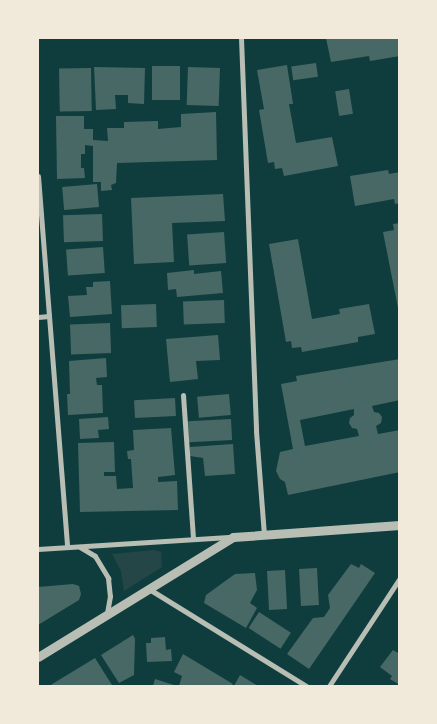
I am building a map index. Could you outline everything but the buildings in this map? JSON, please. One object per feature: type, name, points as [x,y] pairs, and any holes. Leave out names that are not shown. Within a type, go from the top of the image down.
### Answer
[{"type":"street","points":[[241,38],[256,431],[264,534]]},
{"type":"street","points":[[38,176],[67,547]]},
{"type":"street","points":[[38,318],[49,316]]},
{"type":"street","points":[[183,394],[193,539]]},
{"type":"street","points":[[38,549],[400,525]]},
{"type":"street","points":[[38,657],[233,537]]},
{"type":"street","points":[[77,546],[95,556],[108,578],[110,596],[107,613]]},
{"type":"street","points":[[329,686],[400,578]]},
{"type":"street","points":[[148,588],[306,686]]},
{"type":"shaded area","points":[[154,550],[161,552],[162,567],[124,591],[121,571],[112,554]]}]
